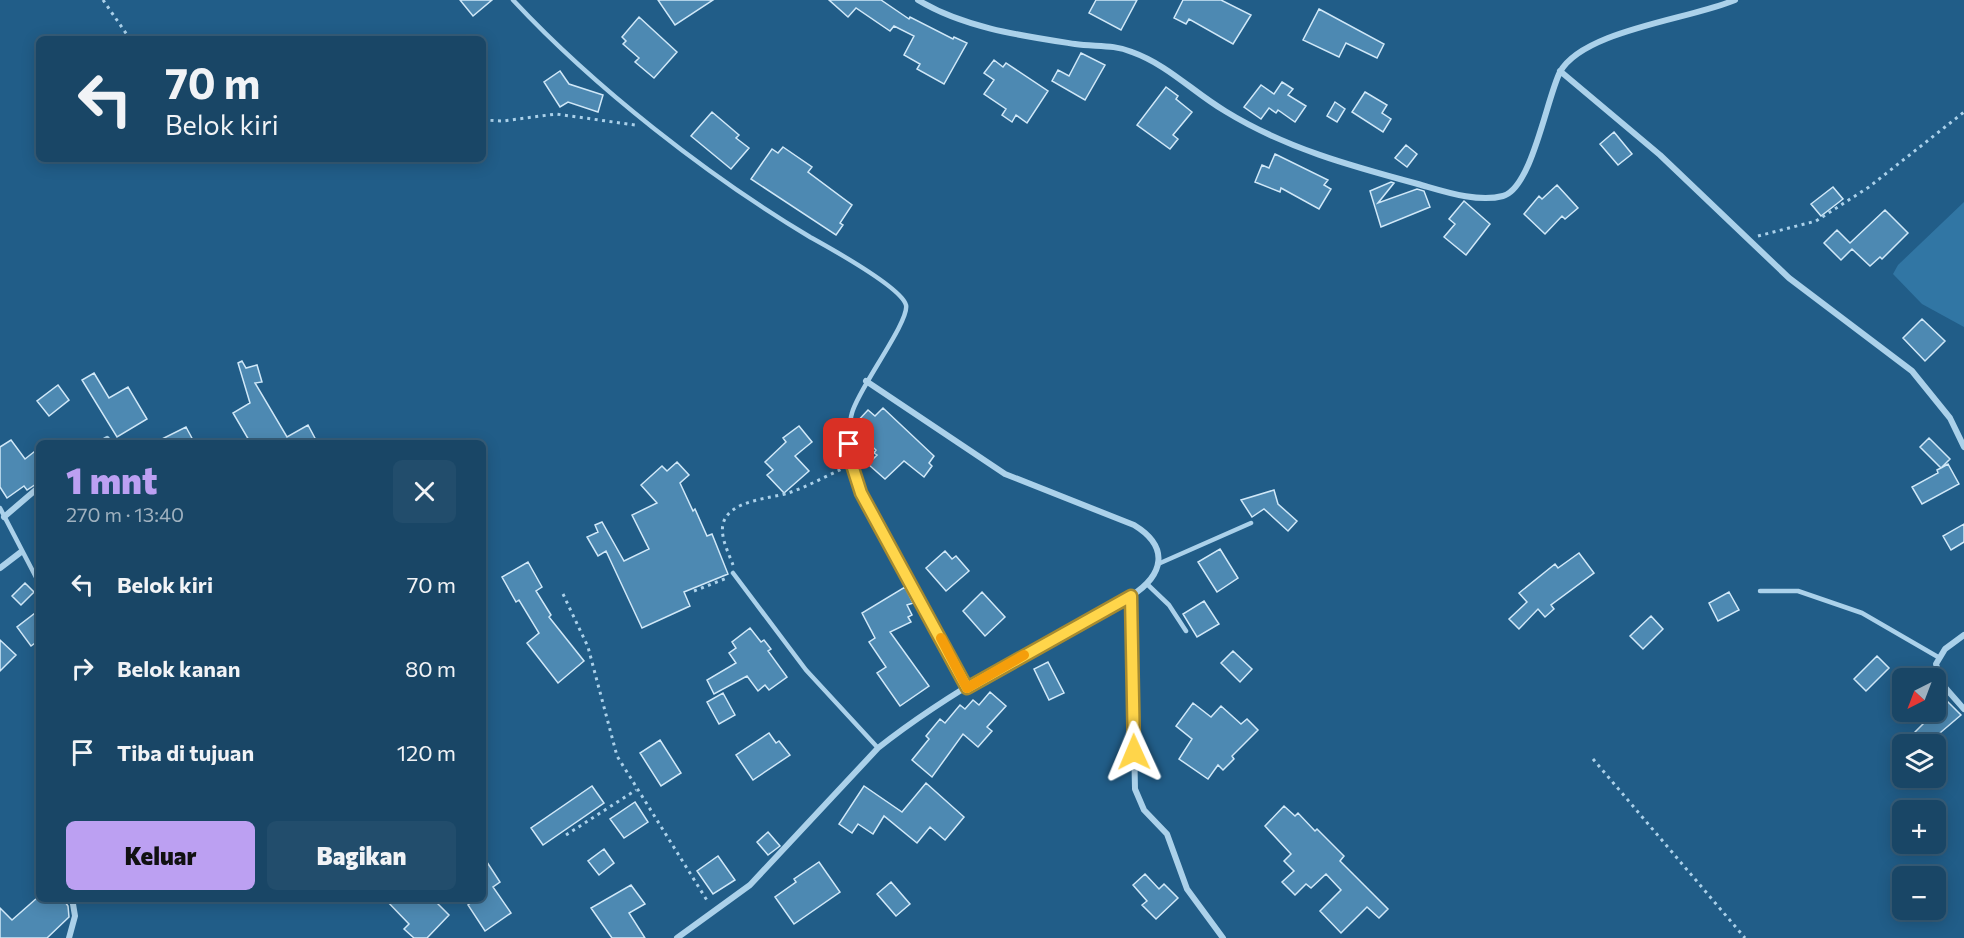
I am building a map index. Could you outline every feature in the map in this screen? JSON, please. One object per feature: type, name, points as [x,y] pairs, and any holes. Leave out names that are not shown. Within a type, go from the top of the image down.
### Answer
[{"type":"street","points":[[918,0],[993,28],[1078,45],[1108,45],[1131,51],[1167,69],[1223,110],[1268,135],[1366,170],[1461,195],[1481,197],[1503,196],[1512,191],[1539,140],[1560,71],[1575,53],[1605,39],[1677,16],[1703,13],[1735,0]]},
{"type":"street","points":[[1560,71],[1660,155],[1790,278],[1912,371],[1950,418],[1964,447]]},
{"type":"street","points":[[677,938],[750,885],[879,748],[967,688],[1131,596],[1147,584],[1158,564],[1156,544],[1149,534],[1134,525],[1005,474],[866,381]]},
{"type":"street","points":[[849,444],[852,465],[861,493],[967,688]]},
{"type":"street","points":[[4,517],[36,490]]},
{"type":"street","points":[[0,568],[21,552]]},
{"type":"street","points":[[1131,596],[1135,789],[1144,810],[1167,834],[1187,889],[1223,938]]},
{"type":"street","points":[[1964,635],[1938,657],[1937,675],[1964,709]]},
{"type":"street","points":[[69,938],[75,916],[73,902]]},
{"type":"lane","points":[[513,0],[571,57],[650,123],[724,179],[786,222],[878,279],[904,301],[906,306],[904,320],[866,381],[851,413],[849,444]]},
{"type":"lane","points":[[0,508],[36,578]]},
{"type":"lane","points":[[1158,564],[1251,523]]},
{"type":"lane","points":[[733,573],[806,670],[879,748]]},
{"type":"lane","points":[[1147,584],[1169,605],[1186,631]]},
{"type":"lane","points":[[1760,591],[1798,591],[1862,613],[1938,657]]},
{"type":"path","points":[[103,0],[128,36]]},
{"type":"path","points":[[1748,238],[1816,221],[1869,188],[1964,112]]},
{"type":"path","points":[[486,120],[503,121],[556,114],[578,115],[623,126],[650,123]]},
{"type":"path","points":[[694,591],[733,573],[723,531],[723,524],[730,513],[751,502],[789,493],[852,465]]},
{"type":"path","points":[[563,594],[588,647],[617,756],[636,790],[714,911]]},
{"type":"path","points":[[1593,759],[1745,938]]},
{"type":"path","points":[[566,835],[636,790]]},
{"type":"shaded area","points":[[1964,202],[1964,327],[1922,304],[1893,274],[1898,265]]},
{"type":"building","points":[[460,0],[492,0],[473,16]]},
{"type":"building","points":[[658,0],[713,0],[675,25]]},
{"type":"building","points":[[829,0],[881,0],[909,19],[910,17],[953,39],[954,37],[967,43],[944,84],[917,69],[920,64],[904,55],[914,36],[894,26],[890,31],[856,8],[848,17]]},
{"type":"building","points":[[1096,0],[1137,0],[1121,30],[1089,13]]},
{"type":"building","points":[[1183,0],[1221,0],[1251,15],[1233,44],[1189,19],[1186,24],[1174,18]]},
{"type":"building","points":[[1319,9],[1384,44],[1377,58],[1346,43],[1339,57],[1303,40]]},
{"type":"building","points":[[639,17],[677,52],[654,78],[635,62],[639,58],[623,44],[626,41],[622,37]]},
{"type":"building","points":[[1081,53],[1105,65],[1085,100],[1052,81],[1058,70],[1069,76]]},
{"type":"building","points":[[994,60],[1003,67],[1006,63],[1048,91],[1027,123],[1016,115],[1012,122],[1002,115],[1006,109],[984,94],[994,80],[984,73]]},
{"type":"building","points":[[560,71],[569,84],[603,95],[598,112],[568,102],[560,107],[544,82]]},
{"type":"building","points":[[1282,82],[1293,89],[1288,95],[1306,106],[1295,122],[1278,110],[1276,113],[1269,108],[1261,119],[1244,107],[1261,85],[1274,94]]},
{"type":"building","points":[[1166,87],[1178,96],[1176,99],[1192,112],[1173,135],[1178,139],[1170,149],[1137,125]]},
{"type":"building","points":[[1365,92],[1387,105],[1382,113],[1391,119],[1383,132],[1352,112]]},
{"type":"building","points":[[1335,102],[1345,109],[1337,122],[1327,116]]},
{"type":"building","points":[[712,112],[739,135],[736,138],[749,148],[731,169],[691,136]]},
{"type":"building","points":[[1614,132],[1632,154],[1618,165],[1600,144]]},
{"type":"building","points":[[1406,145],[1417,154],[1407,167],[1395,158]]},
{"type":"building","points":[[783,147],[812,167],[808,172],[852,205],[840,223],[843,225],[836,235],[751,179],[772,149],[778,153]]},
{"type":"building","points":[[1275,154],[1328,180],[1324,185],[1331,189],[1319,209],[1281,188],[1280,192],[1255,182],[1262,165],[1269,168]]},
{"type":"building","points":[[1391,182],[1394,183],[1378,203],[1417,189],[1424,191],[1430,207],[1381,227],[1370,191]]},
{"type":"building","points":[[1557,185],[1578,208],[1565,219],[1562,216],[1545,234],[1524,214],[1539,196],[1542,199]]},
{"type":"building","points":[[1833,187],[1843,199],[1821,216],[1811,204]]},
{"type":"building","points":[[1464,201],[1490,224],[1466,255],[1444,237],[1455,224],[1449,219]]},
{"type":"building","points":[[1885,210],[1908,233],[1882,259],[1880,257],[1870,266],[1852,249],[1841,260],[1824,243],[1837,230],[1850,243]]},
{"type":"building","points":[[1922,319],[1945,341],[1925,361],[1903,338]]},
{"type":"building","points":[[242,361],[246,368],[257,365],[262,382],[255,383],[287,437],[308,425],[316,440],[249,440],[233,413],[250,403],[238,363]]},
{"type":"building","points":[[94,373],[109,398],[128,387],[147,419],[117,437],[82,380]]},
{"type":"building","points":[[58,385],[69,400],[49,416],[37,401]]},
{"type":"building","points":[[883,408],[934,456],[929,463],[932,466],[924,477],[904,461],[885,479],[868,464],[877,455],[874,453],[876,450],[854,430],[854,425],[868,410],[875,416]]},
{"type":"building","points":[[799,426],[812,442],[795,456],[809,471],[784,493],[767,475],[773,470],[765,462],[786,442],[783,438]]},
{"type":"building","points":[[186,427],[193,440],[160,440]]},
{"type":"building","points":[[1929,438],[1950,459],[1941,468],[1920,447]]},
{"type":"building","points":[[11,440],[25,459],[36,450],[36,484],[27,490],[24,486],[7,498],[0,487],[0,447]]},
{"type":"building","points":[[677,462],[689,475],[680,483],[707,536],[712,534],[728,574],[684,592],[690,606],[642,628],[606,551],[598,556],[587,537],[598,532],[595,525],[602,522],[624,561],[649,549],[632,515],[657,503],[641,485],[662,466],[667,471]]},
{"type":"building","points":[[1948,464],[1959,484],[1922,504],[1912,487],[1938,473],[1937,470]]},
{"type":"building","points":[[1274,490],[1278,504],[1297,521],[1288,531],[1264,509],[1252,517],[1241,500]]},
{"type":"building","points":[[1964,524],[1964,542],[1951,550],[1943,536]]},
{"type":"building","points":[[1220,549],[1238,578],[1217,592],[1198,562]]},
{"type":"building","points":[[945,551],[952,559],[956,556],[969,571],[946,591],[926,568]]},
{"type":"building","points":[[1579,553],[1594,573],[1551,605],[1554,609],[1545,617],[1538,609],[1519,629],[1509,619],[1527,602],[1519,593],[1555,564],[1558,568]]},
{"type":"building","points":[[528,562],[542,587],[536,591],[551,615],[549,617],[584,661],[558,683],[527,643],[539,633],[519,600],[516,602],[502,577]]},
{"type":"building","points":[[25,583],[34,592],[21,605],[12,596]]},
{"type":"building","points":[[905,587],[913,603],[907,605],[912,615],[908,617],[911,622],[890,632],[929,686],[900,706],[877,673],[886,667],[869,642],[875,638],[862,613]]},
{"type":"building","points":[[982,592],[1005,617],[985,636],[963,611]]},
{"type":"building","points":[[1729,592],[1739,610],[1718,621],[1709,603]]},
{"type":"building","points":[[1204,601],[1219,624],[1197,637],[1183,614]]},
{"type":"building","points":[[36,612],[36,642],[31,646],[17,627]]},
{"type":"building","points":[[1651,616],[1663,629],[1643,649],[1630,636]]},
{"type":"building","points":[[750,628],[761,642],[764,640],[771,649],[768,651],[787,677],[769,690],[765,685],[758,691],[747,676],[714,694],[707,680],[736,663],[729,653],[736,648],[732,642]]},
{"type":"building","points":[[0,640],[16,655],[0,671]]},
{"type":"building","points":[[1233,651],[1252,669],[1240,682],[1221,663]]},
{"type":"building","points":[[1877,656],[1889,668],[1866,691],[1854,679]]},
{"type":"building","points":[[1048,662],[1064,693],[1049,700],[1034,669]]},
{"type":"building","points":[[990,692],[1006,706],[987,727],[992,731],[978,747],[963,734],[932,777],[912,760],[929,739],[926,736],[940,719],[945,723],[960,705],[965,709],[973,700],[979,705]]},
{"type":"building","points":[[723,693],[735,715],[719,724],[707,702]]},
{"type":"building","points":[[1946,700],[1961,715],[1939,734],[1917,734],[1915,732],[1925,722],[1946,722]]},
{"type":"building","points":[[1193,703],[1211,717],[1221,706],[1241,724],[1247,719],[1258,730],[1232,756],[1234,759],[1223,770],[1218,765],[1208,779],[1179,759],[1192,739],[1176,726]]},
{"type":"building","points":[[769,733],[776,743],[779,741],[790,755],[753,780],[736,755]]},
{"type":"building","points":[[660,740],[681,773],[661,786],[640,753]]},
{"type":"building","points":[[926,783],[964,817],[945,840],[930,827],[917,843],[884,816],[873,834],[858,824],[852,833],[839,824],[864,786],[902,812]]},
{"type":"building","points":[[592,786],[604,803],[543,845],[531,828]]},
{"type":"building","points":[[635,802],[648,822],[624,838],[610,819]]},
{"type":"building","points":[[1284,806],[1295,816],[1298,813],[1344,856],[1340,861],[1388,909],[1379,918],[1367,907],[1341,933],[1320,911],[1341,890],[1326,874],[1311,888],[1306,884],[1295,895],[1282,882],[1294,871],[1284,861],[1291,854],[1265,826]]},
{"type":"building","points":[[768,832],[780,846],[768,855],[757,842]]},
{"type":"building","points":[[604,849],[614,863],[599,875],[588,861]]},
{"type":"building","points":[[718,856],[735,880],[713,894],[697,871]]},
{"type":"building","points":[[486,861],[500,882],[493,887],[511,913],[485,931],[468,905],[472,902],[486,902]]},
{"type":"building","points":[[819,862],[840,892],[794,924],[775,897],[796,882],[794,879]]},
{"type":"building","points":[[1145,874],[1159,889],[1164,884],[1178,898],[1156,919],[1142,905],[1147,901],[1133,885]]},
{"type":"building","points":[[891,882],[910,904],[896,916],[877,894]]},
{"type":"building","points":[[631,885],[645,904],[629,913],[645,938],[612,938],[591,908]]},
{"type":"building","points":[[36,899],[36,902],[65,902],[68,906],[69,917],[47,938],[0,938],[0,908],[12,920]]},
{"type":"building","points":[[388,902],[436,902],[449,915],[427,938],[414,938],[404,929],[409,924]]},
{"type":"slow traffic","points":[[941,638],[967,688],[1024,655]]},
{"type":"route","points":[[849,444],[852,465],[861,493],[967,688],[1131,596],[1134,621],[1134,752]]}]
